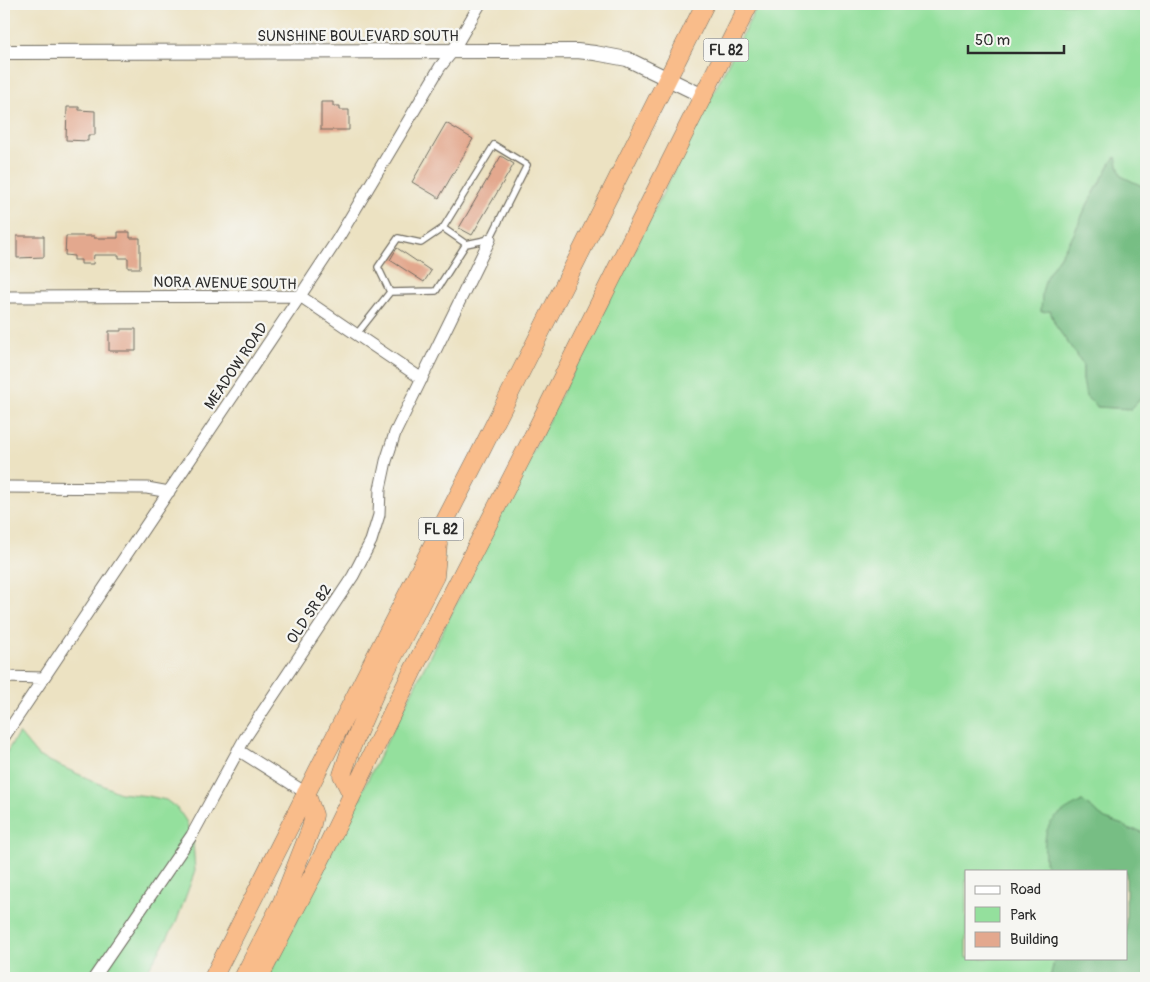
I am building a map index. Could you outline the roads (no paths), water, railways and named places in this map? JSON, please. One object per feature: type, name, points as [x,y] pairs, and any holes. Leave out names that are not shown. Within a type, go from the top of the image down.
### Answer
[{"type":"highway","name":"FL 82","points":[[213,978],[482,449],[705,4]]},
{"type":"highway","name":"FL 82","points":[[259,978],[316,869],[413,670],[534,434],[749,4]]},
{"type":"highway","points":[[352,795],[342,775],[351,748],[377,688],[435,576],[439,533]]},
{"type":"highway","points":[[243,978],[282,902],[312,828],[314,815],[306,793]]},
{"type":"street","name":"MEADOW ROAD","points":[[4,737],[300,296],[480,4]]},
{"type":"street","name":"SUNSHINE BOULEVARD SOUTH","points":[[4,52],[568,51],[595,53],[627,59],[703,96]]},
{"type":"street","name":"OLD SR 82","points":[[94,978],[192,835],[245,738],[353,576],[371,541],[379,515],[380,489],[395,433],[490,239]]},
{"type":"street","name":"NORA AVENUE SOUTH","points":[[4,297],[300,296],[422,379]]},
{"type":"street","points":[[4,488],[147,488],[169,492]]},
{"type":"street","points":[[4,677],[43,678]]},
{"type":"street","points":[[238,750],[306,793]]},
{"type":"lane","points":[[356,334],[390,292],[436,291],[466,244],[490,239],[527,165],[494,145],[443,228],[421,243],[398,238],[378,267],[390,292]]},
{"type":"lane","points":[[443,228],[466,244]]}]
